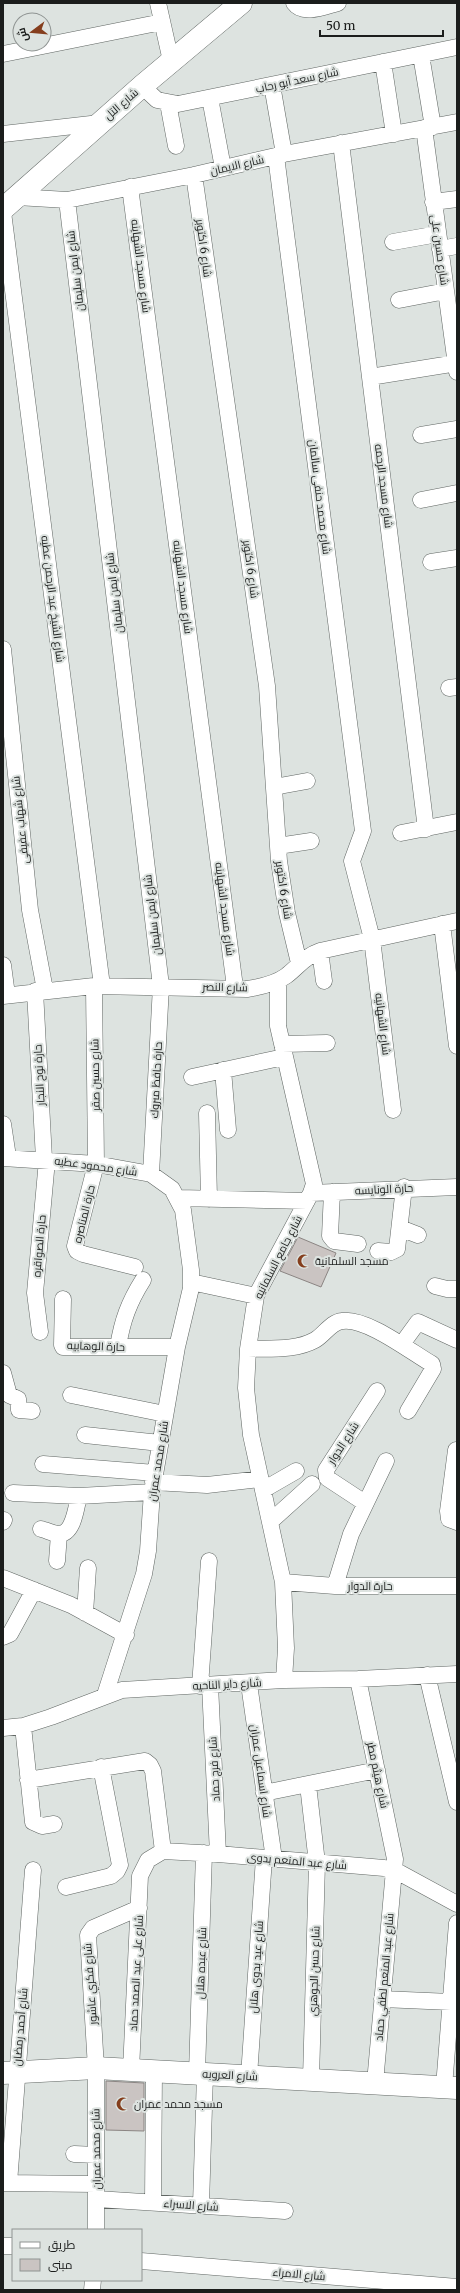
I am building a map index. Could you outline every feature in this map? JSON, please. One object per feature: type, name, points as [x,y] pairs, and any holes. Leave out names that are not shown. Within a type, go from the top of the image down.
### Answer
[{"type":"street","points":[[158,3],[170,61]]},
{"type":"street","name":"شارع التل","points":[[8,206],[100,122],[170,61],[242,3]]},
{"type":"street","points":[[294,3],[302,9],[308,10],[338,3]]},
{"type":"street","points":[[3,54],[162,22]]},
{"type":"street","name":"شارع سعد أبو رحاب","points":[[168,103],[178,104],[210,98],[457,47]]},
{"type":"street","name":"شارع حسين على","points":[[421,55],[429,127],[433,202],[446,292],[453,311],[457,366]]},
{"type":"street","points":[[384,62],[394,134]]},
{"type":"street","name":"شارع محمد حنفى سالمان","points":[[272,85],[362,823],[361,839]]},
{"type":"street","points":[[142,86],[158,100],[168,103],[176,146]]},
{"type":"street","points":[[210,98],[223,168]]},
{"type":"street","points":[[3,134],[100,122]]},
{"type":"street","name":"شارع الايمان","points":[[8,206],[66,200],[194,175],[280,155],[457,122]]},
{"type":"street","name":"شارع مسجد الرحمه","points":[[341,143],[426,829]]},
{"type":"street","name":"شارع 6 اكتوبر","points":[[194,175],[265,671],[272,746],[278,846],[287,914],[299,963]]},
{"type":"street","name":"شارع مسجد الشهاينه","points":[[130,187],[235,987]]},
{"type":"street","points":[[433,202],[457,199]]},
{"type":"street","name":"شارع ايمن سليمان","points":[[66,200],[161,986]]},
{"type":"street","name":"شارع الشيخ عبد الرحمن عطيه","points":[[8,206],[98,986]]},
{"type":"street","points":[[393,242],[439,242],[457,246]]},
{"type":"street","points":[[399,300],[446,292]]},
{"type":"street","points":[[370,377],[457,366]]},
{"type":"street","points":[[421,435],[457,429]]},
{"type":"street","points":[[421,500],[457,494]]},
{"type":"street","points":[[431,562],[457,558]]},
{"type":"street","name":"شارع شهاب عفيفى","points":[[3,648],[30,910],[40,991]]},
{"type":"street","points":[[274,787],[307,781]]},
{"type":"street","points":[[401,834],[457,822]]},
{"type":"street","name":"شارع الشهانيه","points":[[361,839],[353,853],[352,861],[372,939],[393,1110]]},
{"type":"street","points":[[278,846],[311,841]]},
{"type":"street","points":[[450,922],[457,1046]]},
{"type":"street","name":"شارع النصر","points":[[5,996],[40,991],[98,986],[235,987],[247,989],[278,981],[299,963],[320,951],[450,922]]},
{"type":"street","points":[[320,951],[324,980]]},
{"type":"street","points":[[3,965],[5,996]]},
{"type":"street","name":"شارع جامع السلمانيه","points":[[278,981],[278,1018],[283,1050],[313,1172],[314,1184],[309,1197],[256,1296],[248,1349],[246,1388],[251,1435],[261,1484],[271,1521],[283,1582],[286,1641],[284,1680]]},
{"type":"street","name":"شارع حسين صقر","points":[[96,1164],[98,986]]},
{"type":"street","name":"حارة حافظ مبروك","points":[[151,1174],[161,986]]},
{"type":"street","name":"حارة نوح النجار","points":[[40,991],[45,1159]]},
{"type":"street","points":[[192,1077],[223,1070],[283,1050],[327,1043]]},
{"type":"street","points":[[223,1070],[228,1130]]},
{"type":"street","points":[[206,1113],[209,1199]]},
{"type":"street","points":[[3,1124],[6,1158]]},
{"type":"street","name":"شارع محمود عطيه","points":[[6,1158],[45,1159],[96,1164],[151,1174],[172,1189],[183,1210],[191,1276]]},
{"type":"street","name":"حارة الصواقره","points":[[40,1332],[35,1293],[45,1159]]},
{"type":"street","name":"حارة المناصره","points":[[96,1164],[75,1246],[77,1251],[83,1254],[139,1273],[121,1323],[118,1348]]},
{"type":"street","name":"حارة الونايسه","points":[[178,1198],[209,1199],[309,1197],[332,1192],[404,1187],[457,1186]]},
{"type":"street","points":[[378,1251],[391,1252],[397,1248],[404,1187]]},
{"type":"street","points":[[332,1192],[330,1236],[334,1241],[358,1244]]},
{"type":"street","points":[[400,1228],[418,1235]]},
{"type":"street","points":[[191,1276],[256,1296]]},
{"type":"street","name":"شارع محمد عمران","points":[[105,1695],[140,1590],[148,1551],[153,1482],[191,1276]]},
{"type":"street","points":[[435,1286],[447,1289],[457,1289]]},
{"type":"street","name":"حارة الوهابيه","points":[[63,1299],[63,1347],[177,1347]]},
{"type":"street","points":[[248,1349],[297,1347],[316,1340],[335,1323],[343,1320],[375,1330],[402,1344],[432,1364],[434,1367],[408,1411]]},
{"type":"street","points":[[402,1344],[418,1322],[457,1340]]},
{"type":"street","points":[[3,1373],[9,1395],[18,1399],[19,1410],[32,1410]]},
{"type":"street","name":"شارع الدوار","points":[[365,1503],[327,1478],[326,1470],[377,1391]]},
{"type":"street","points":[[71,1395],[165,1414]]},
{"type":"street","points":[[85,1435],[160,1443]]},
{"type":"street","points":[[456,1450],[448,1511],[449,1519],[457,1522]]},
{"type":"street","points":[[335,1586],[349,1540],[365,1503],[386,1461]]},
{"type":"street","points":[[43,1464],[153,1482],[207,1485],[261,1484],[296,1471]]},
{"type":"street","points":[[13,1493],[79,1496],[153,1482]]},
{"type":"street","points":[[271,1521],[312,1484]]},
{"type":"street","points":[[41,1529],[59,1534],[66,1532],[71,1527],[79,1496]]},
{"type":"street","points":[[57,1561],[59,1534]]},
{"type":"street","name":"شارع فرج حماد","points":[[209,1561],[205,1686],[211,1853]]},
{"type":"street","points":[[85,1613],[88,1568]]},
{"type":"street","points":[[3,1578],[71,1605],[126,1635]]},
{"type":"street","name":"حارة الدوار","points":[[283,1582],[335,1586],[457,1586]]},
{"type":"street","points":[[3,1637],[10,1634],[34,1590]]},
{"type":"street","name":"شارع داير الناحيه","points":[[3,1728],[23,1726],[86,1705],[105,1695],[122,1690],[249,1684],[284,1680],[358,1679],[457,1674]]},
{"type":"street","points":[[427,1675],[450,1744],[457,1802]]},
{"type":"street","name":"شارع هيثم مطر","points":[[358,1679],[395,1859],[394,1871]]},
{"type":"street","name":"شارع اسماعيل عمران","points":[[249,1684],[264,1794],[269,1858]]},
{"type":"street","points":[[23,1726],[33,1822],[42,1826],[54,1824]]},
{"type":"street","points":[[28,1780],[145,1761],[150,1765],[153,1771],[163,1851]]},
{"type":"street","points":[[66,1887],[111,1876],[117,1871],[120,1865],[101,1767]]},
{"type":"street","points":[[264,1794],[377,1770]]},
{"type":"street","name":"شارع حسن الجوهري","points":[[308,1785],[317,1863],[311,2079]]},
{"type":"street","name":"شارع عبد المنعم بدوى","points":[[163,1851],[211,1853],[384,1868],[394,1871],[457,1904]]},
{"type":"street","name":"شارع على عبد الصمد حماد","points":[[131,2070],[140,1876],[148,1860],[163,1851]]},
{"type":"street","name":"شارع عبده هلال","points":[[201,2074],[211,1853]]},
{"type":"street","name":"شارع عيد بدوى هلال","points":[[249,2076],[269,1858]]},
{"type":"street","name":"شارع أحمد رمضان","points":[[6,2183],[10,2072],[33,1870]]},
{"type":"street","name":"شارع عبد المنعم لطفي حماد","points":[[376,2083],[394,1871]]},
{"type":"street","name":"شارع فكري عاشور","points":[[96,2068],[88,1935],[93,1928],[138,1908]]},
{"type":"street","points":[[451,2087],[451,2002],[457,1923]]},
{"type":"street","points":[[382,1999],[451,2002]]},
{"type":"street","name":"شارع محمد عمران","points":[[96,2068],[96,2229]]},
{"type":"street","name":"شارع العروبه","points":[[10,2072],[96,2068],[451,2087]]},
{"type":"street","points":[[154,2071],[154,2202]]},
{"type":"street","points":[[201,2074],[201,2206]]},
{"type":"street","points":[[74,2154],[96,2155]]},
{"type":"street","name":"شارع الاسراء","points":[[6,2183],[97,2191],[154,2202],[285,2211]]},
{"type":"street","name":"شارع الامراء","points":[[142,2262],[457,2287]]},
{"type":"building","name":"مسجد السلمانية","points":[[298,1237],[336,1253],[321,1287],[280,1271]]},
{"type":"building","name":"مسجد محمد عمران","points":[[106,2081],[144,2083],[144,2131],[106,2130]]},
{"type":"place","name":"مسجد السلمانية","points":[[304,1261]]},
{"type":"place","name":"مسجد محمد عمران","points":[[123,2104]]}]
